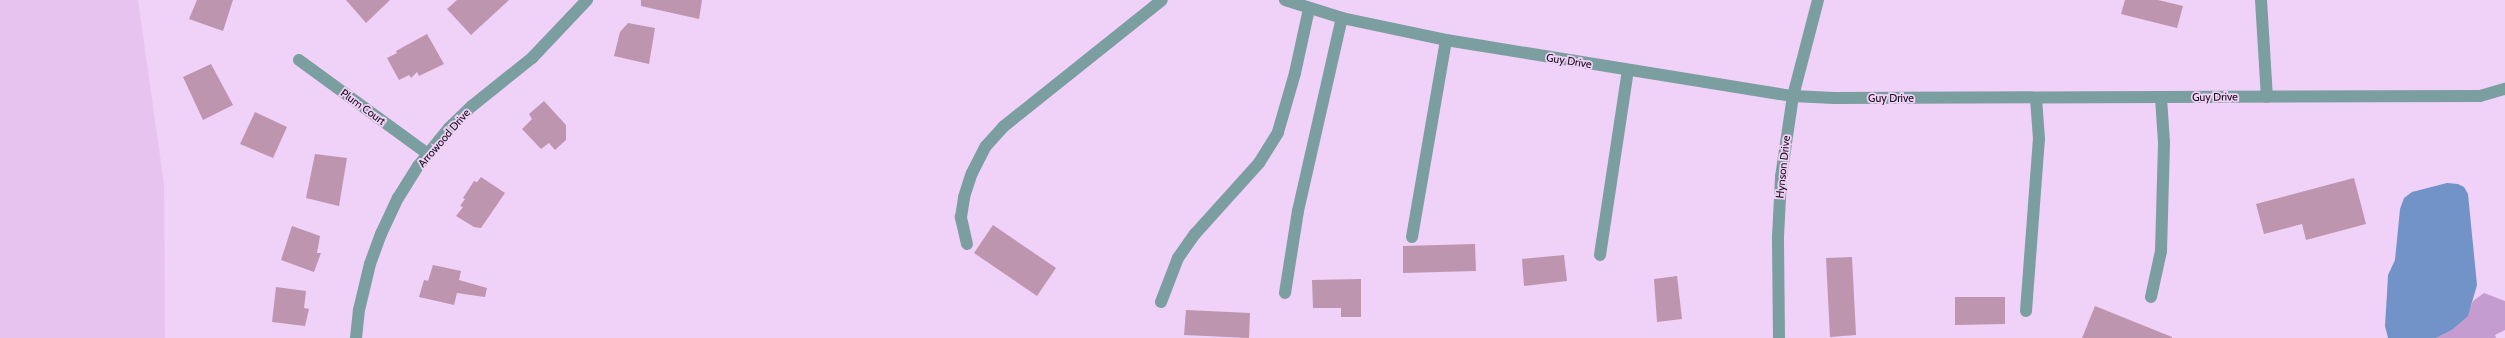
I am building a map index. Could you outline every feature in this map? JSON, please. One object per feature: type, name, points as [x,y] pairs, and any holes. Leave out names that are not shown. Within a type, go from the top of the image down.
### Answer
[{"type":"street","name":"Arrowood Drive","points":[[356,338],[359,310],[370,264],[381,234],[398,198],[428,154],[472,106],[532,58],[587,0]]},
{"type":"street","points":[[967,244],[961,217],[964,197],[972,173],[986,146],[1003,127],[1162,0]]},
{"type":"street","name":"Guy Drive","points":[[1285,0],[1309,9],[1342,18],[1446,40],[1793,96],[1834,98],[2480,96],[2505,89]]},
{"type":"street","name":"Hynson Drive","points":[[1779,338],[1778,237],[1781,176],[1793,96],[1818,0]]},
{"type":"street","points":[[2261,0],[2267,97]]},
{"type":"street","points":[[1161,302],[1178,258],[1195,234],[1259,163],[1278,132],[1295,73],[1309,9]]},
{"type":"street","points":[[1284,293],[1298,211],[1342,18]]},
{"type":"street","points":[[1412,237],[1446,40]]},
{"type":"street","name":"Plum Court","points":[[299,60],[428,154]]},
{"type":"street","points":[[1600,255],[1628,70]]},
{"type":"street","points":[[2026,311],[2038,139],[2036,98]]},
{"type":"street","points":[[2151,297],[2161,251],[2164,142],[2160,98]]},
{"type":"shaded area","points":[[0,0],[138,0],[164,184],[165,338],[0,338]]},
{"type":"shaded area","points":[[2484,293],[2505,301],[2505,330],[2495,335],[2496,338],[2436,338],[2452,330],[2467,316],[2473,301]]},
{"type":"water","points":[[2447,183],[2458,184],[2464,187],[2468,194],[2477,285],[2468,316],[2452,330],[2436,338],[2388,338],[2385,326],[2388,275],[2395,260],[2400,209],[2404,198],[2412,192]]},
{"type":"building","points":[[197,0],[233,0],[223,31],[189,19]]},
{"type":"building","points":[[346,0],[390,0],[366,23]]},
{"type":"building","points":[[457,0],[509,0],[471,35],[447,9]]},
{"type":"building","points":[[641,0],[702,0],[699,19],[641,6]]},
{"type":"building","points":[[2125,0],[2158,0],[2183,6],[2177,28],[2121,14]]},
{"type":"building","points":[[628,23],[655,28],[649,64],[614,56],[620,32]]},
{"type":"building","points":[[427,34],[444,64],[419,76],[417,72],[411,78],[409,75],[399,80],[387,58],[397,53],[396,51]]},
{"type":"building","points":[[211,64],[233,105],[203,120],[183,77]]},
{"type":"building","points":[[544,101],[566,125],[566,140],[555,150],[549,143],[541,149],[522,129],[532,119],[529,114]]},
{"type":"building","points":[[255,112],[287,127],[273,158],[240,144]]},
{"type":"building","points":[[315,154],[347,158],[339,206],[306,198]]},
{"type":"building","points":[[481,177],[505,193],[481,228],[474,227],[456,216],[463,207],[460,206],[465,199],[463,198],[474,181],[477,182]]},
{"type":"building","points":[[2354,178],[2366,224],[2306,240],[2302,224],[2264,234],[2256,204]]},
{"type":"building","points":[[993,225],[1056,268],[1037,296],[974,253]]},
{"type":"building","points":[[292,226],[320,236],[317,253],[321,253],[314,272],[281,260]]},
{"type":"building","points":[[1475,244],[1476,271],[1403,273],[1403,246]]},
{"type":"building","points":[[1564,255],[1567,281],[1524,286],[1522,259]]},
{"type":"building","points":[[1852,257],[1856,335],[1830,337],[1826,258]]},
{"type":"building","points":[[433,265],[461,271],[459,280],[487,288],[485,297],[457,293],[454,305],[419,297],[424,280],[428,281]]},
{"type":"building","points":[[1677,276],[1682,319],[1657,322],[1654,279]]},
{"type":"building","points":[[1361,279],[1361,317],[1341,317],[1341,308],[1313,308],[1312,280]]},
{"type":"building","points":[[276,287],[306,291],[304,308],[309,309],[305,326],[272,322]]},
{"type":"building","points":[[1955,297],[2005,297],[2005,324],[1955,325]]},
{"type":"building","points":[[2095,306],[2172,337],[2172,338],[2082,338]]},
{"type":"building","points":[[1186,310],[1250,313],[1249,338],[1184,335]]}]
